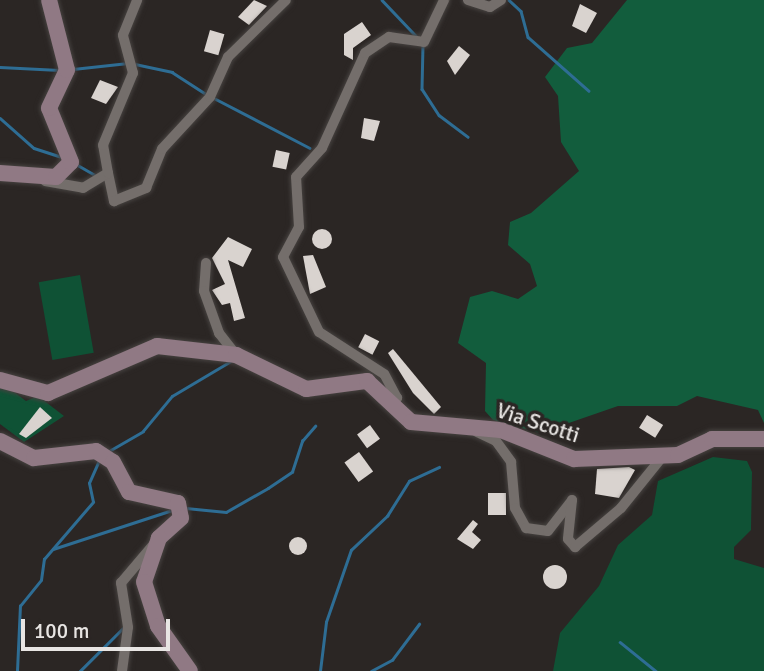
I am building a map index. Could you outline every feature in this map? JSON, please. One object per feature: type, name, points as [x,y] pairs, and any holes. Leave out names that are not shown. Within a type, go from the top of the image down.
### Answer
[{"type":"street","points":[[40,178],[63,174],[71,159],[49,108],[67,70],[49,0]]},
{"type":"street","points":[[137,0],[123,35],[133,73],[103,145],[114,201],[146,188],[162,149],[210,97],[228,57],[286,0]]},
{"type":"street","points":[[390,406],[397,398],[384,374],[320,332],[285,272],[284,257],[299,226],[296,177],[322,148],[365,53],[389,37],[424,42],[444,0]]},
{"type":"street","points":[[468,0],[490,7],[501,0]]},
{"type":"street","points":[[0,173],[40,178],[83,188],[108,173]]},
{"type":"street","points":[[206,263],[204,291],[219,333],[236,355]]},
{"type":"street","points":[[0,380],[42,393],[158,346],[236,355]]},
{"type":"street","name":"Via Scotti","points":[[236,355],[306,389],[366,381],[390,406],[419,425],[501,430],[585,460],[683,454],[712,439],[764,439]]},
{"type":"street","points":[[458,426],[489,437],[507,454],[515,508],[526,528],[548,531],[572,500],[568,538],[575,547],[621,508],[663,456]]},
{"type":"street","points":[[0,441],[22,456],[81,450],[107,455],[129,492],[178,503],[181,518],[159,538],[121,583],[128,627],[122,671]]},
{"type":"street","points":[[159,538],[146,561],[145,591],[158,626],[190,671]]},
{"type":"green space","points":[[627,0],[764,0],[764,423],[758,410],[697,396],[677,406],[618,406],[540,433],[493,420],[485,411],[486,363],[458,343],[470,297],[492,291],[518,299],[537,286],[530,264],[508,245],[510,222],[531,213],[579,171],[561,142],[558,96],[545,77],[567,48],[592,43]]},
{"type":"green space","points":[[80,275],[94,353],[52,360],[39,282]]},
{"type":"green space","points":[[5,385],[26,401],[38,396],[64,416],[24,442],[0,424],[0,386]]},
{"type":"green space","points":[[713,457],[747,461],[752,472],[751,530],[734,547],[734,559],[764,568],[764,671],[553,671],[560,633],[599,586],[618,545],[652,515],[658,481]]},
{"type":"building","points":[[254,0],[267,6],[249,25],[238,17]]},
{"type":"building","points":[[580,4],[597,13],[586,33],[572,26]]},
{"type":"building","points":[[362,22],[371,35],[353,48],[353,60],[344,55],[344,34]]},
{"type":"building","points":[[210,30],[224,34],[218,55],[204,51]]},
{"type":"building","points":[[459,46],[470,55],[455,75],[447,61]]},
{"type":"building","points":[[100,80],[118,87],[106,104],[91,98]]},
{"type":"building","points":[[364,118],[380,121],[374,141],[361,138]]},
{"type":"building","points":[[276,150],[290,153],[286,170],[272,167]]},
{"type":"building","points":[[322,229],[329,232],[332,239],[329,246],[322,249],[315,246],[312,239],[315,232]]},
{"type":"building","points":[[228,237],[252,249],[243,267],[228,260],[245,318],[234,321],[230,303],[222,305],[212,290],[225,284],[212,258]]},
{"type":"building","points":[[313,255],[326,287],[310,294],[303,256]]},
{"type":"building","points":[[365,334],[379,341],[372,355],[358,347]]},
{"type":"building","points":[[393,349],[441,407],[434,414],[413,393],[388,353]]},
{"type":"building","points":[[40,407],[52,418],[26,438],[19,434]]},
{"type":"building","points":[[647,415],[663,425],[655,438],[639,428]]},
{"type":"building","points":[[370,425],[380,439],[367,448],[357,434]]},
{"type":"building","points":[[359,452],[373,471],[359,482],[344,463]]},
{"type":"building","points":[[629,467],[635,470],[619,498],[595,494],[597,469]]},
{"type":"building","points":[[488,493],[506,493],[506,515],[488,515]]},
{"type":"building","points":[[473,520],[478,524],[472,532],[481,540],[473,549],[457,539]]},
{"type":"building","points":[[298,537],[304,540],[307,546],[304,552],[298,555],[292,552],[289,546],[292,540]]},
{"type":"building","points":[[555,565],[566,572],[567,577],[560,588],[555,589],[544,582],[543,577],[550,566]]},
{"type":"waterway","points":[[382,0],[417,37]]},
{"type":"waterway","points":[[509,0],[521,11],[528,37],[589,91]]},
{"type":"waterway","points":[[423,45],[422,89],[439,115],[468,137]]},
{"type":"waterway","points":[[73,69],[128,63]]},
{"type":"waterway","points":[[135,64],[172,72],[206,94]]},
{"type":"waterway","points":[[0,67],[59,70]]},
{"type":"waterway","points":[[212,97],[310,148]]},
{"type":"waterway","points":[[0,118],[34,148],[64,158]]},
{"type":"waterway","points":[[76,164],[97,176]]},
{"type":"waterway","points":[[109,451],[143,431],[172,396],[231,361]]},
{"type":"waterway","points":[[186,508],[226,512],[268,488],[292,472],[302,441],[315,426]]},
{"type":"waterway","points":[[17,671],[20,606],[41,580],[44,559],[93,502],[89,483],[99,461]]},
{"type":"waterway","points":[[320,671],[326,622],[351,550],[387,516],[409,481],[439,467]]},
{"type":"waterway","points":[[53,549],[172,510]]},
{"type":"waterway","points":[[371,671],[392,660],[419,624]]},
{"type":"waterway","points":[[80,671],[123,628]]},
{"type":"waterway","points":[[620,642],[656,671]]}]
